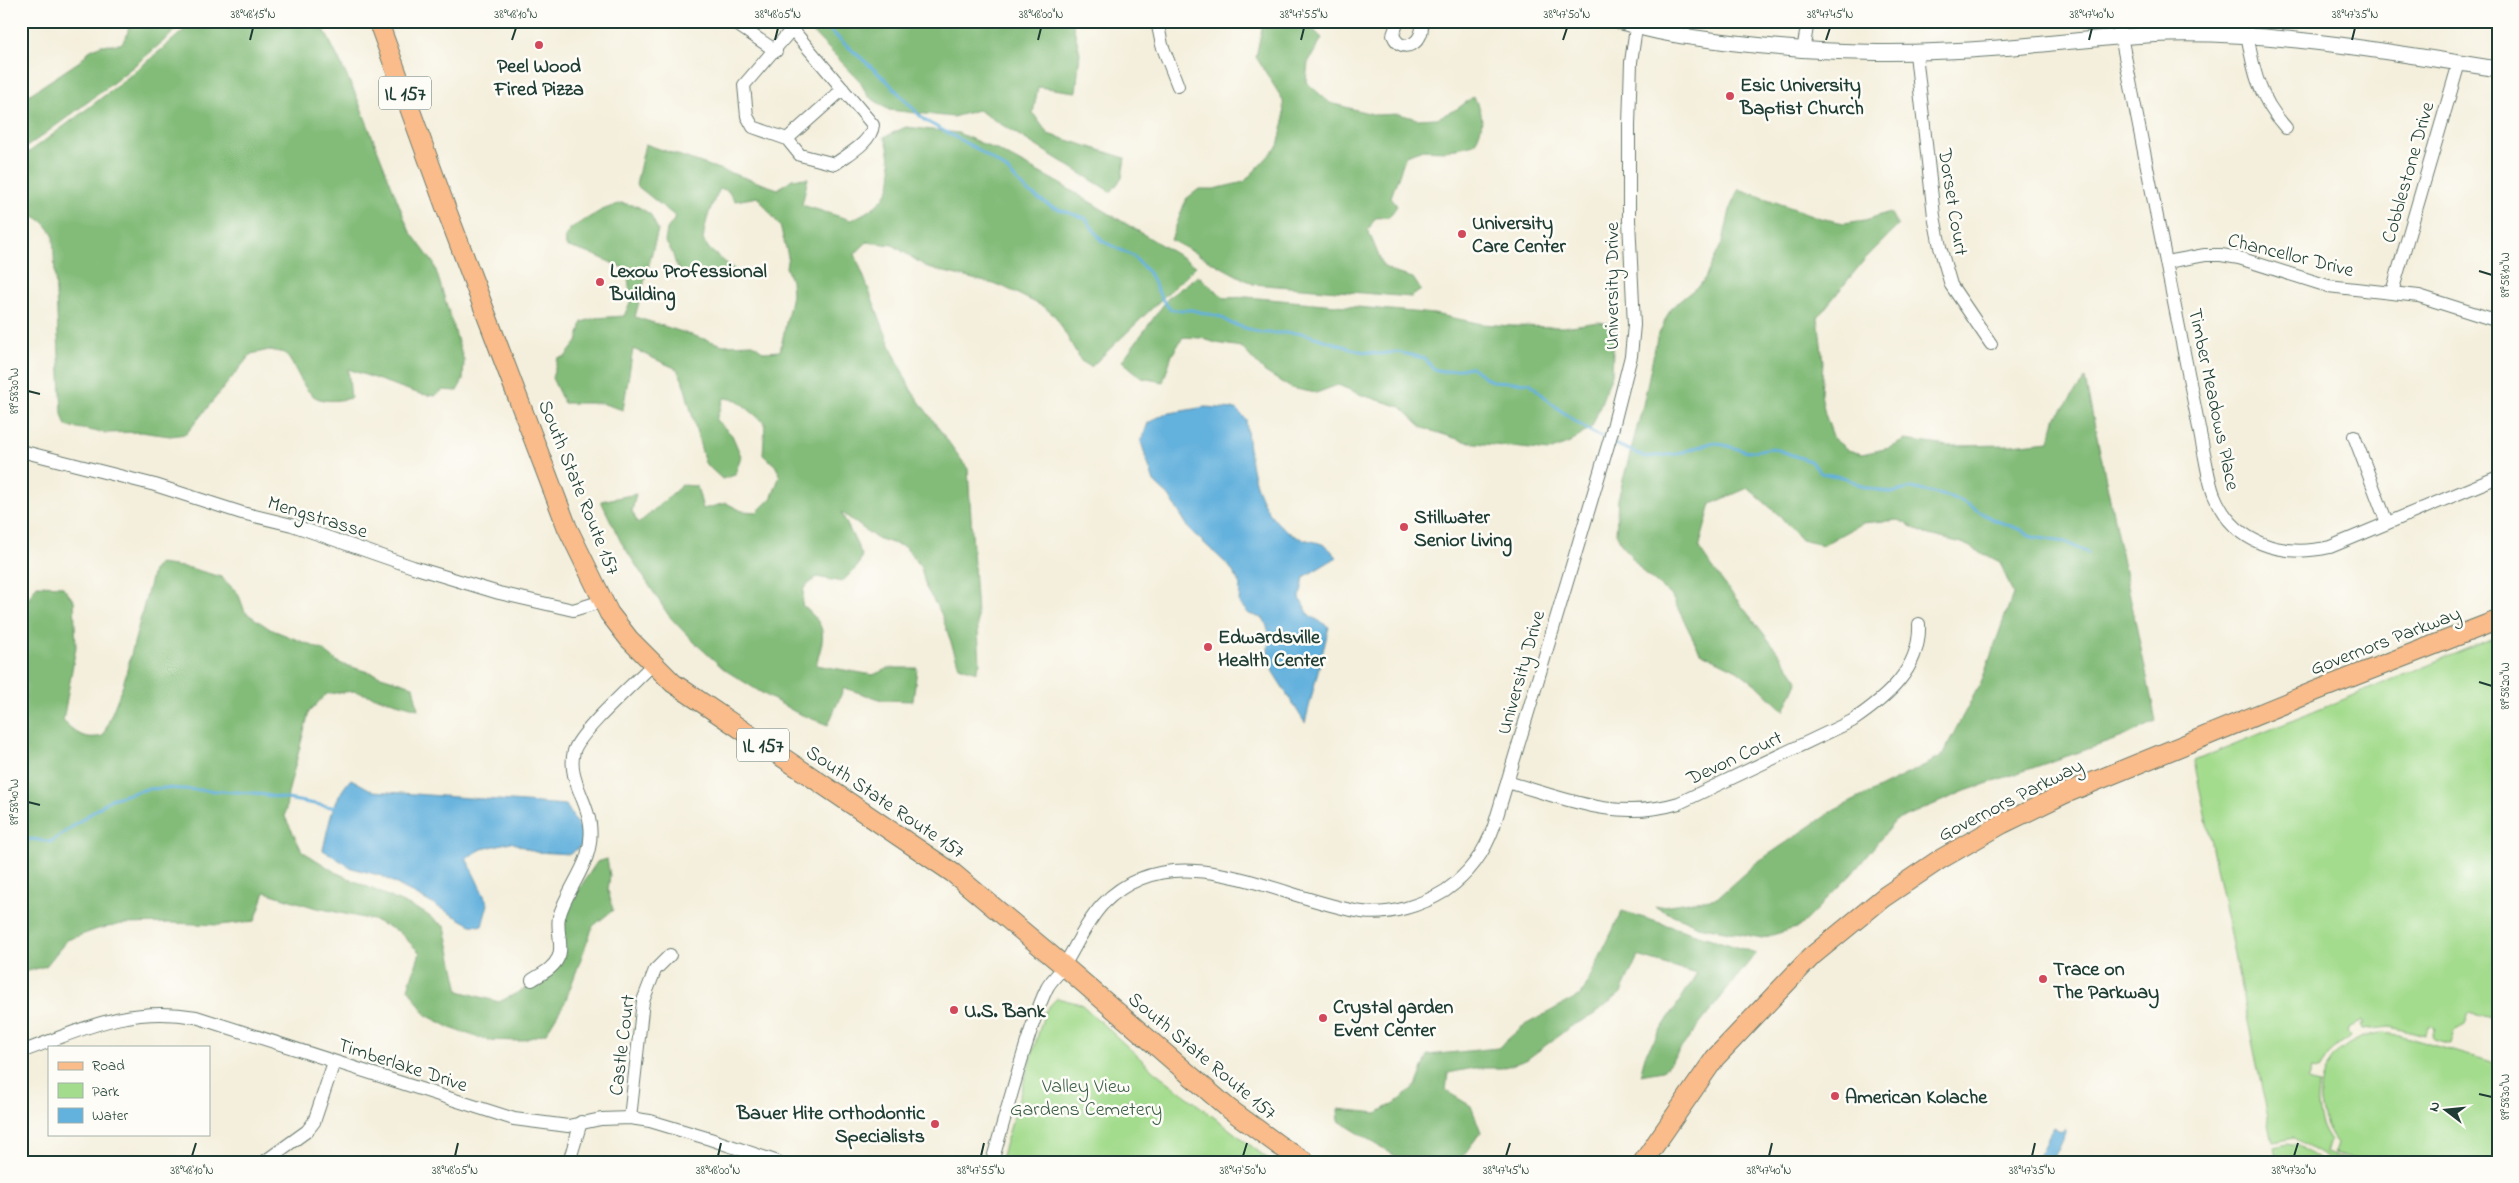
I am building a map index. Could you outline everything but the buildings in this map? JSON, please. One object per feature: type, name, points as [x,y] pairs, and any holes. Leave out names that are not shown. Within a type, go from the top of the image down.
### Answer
[{"type":"main road","name":"South State Route 157","points":[[378,21],[448,214],[567,527],[603,601],[629,639],[673,683],[945,867],[1064,966],[1228,1108],[1280,1146],[1306,1162]]},
{"type":"main road","name":"Governors Parkway","points":[[1643,1162],[1715,1058],[1812,956],[1884,897],[1939,860],[2002,824],[2064,794],[2318,690],[2498,620]]},
{"type":"street","points":[[732,21],[776,51]]},
{"type":"street","points":[[1157,21],[1162,45],[1178,86]]},
{"type":"street","points":[[1398,21],[1393,35],[1395,41],[1402,45],[1410,46],[1417,42],[1421,35],[1423,28],[1421,21]]},
{"type":"street","points":[[1619,21],[1636,24],[1668,35],[1803,51],[1916,54],[2120,29],[2246,28],[2303,39],[2498,69]]},
{"type":"street","points":[[1803,51],[1808,21]]},
{"type":"street","name":"University Drive","points":[[992,1162],[1035,1018],[1047,988],[1064,966],[1076,942],[1104,904],[1121,890],[1152,874],[1176,870],[1204,871],[1240,878],[1363,912],[1389,911],[1414,905],[1437,896],[1465,874],[1485,847],[1494,826],[1612,435],[1631,356],[1634,325],[1629,220],[1629,124],[1631,62],[1636,24]]},
{"type":"street","points":[[789,25],[873,125],[873,133],[867,140],[834,164],[800,155],[788,139],[753,127],[747,116],[744,85],[776,51],[789,25]]},
{"type":"street","points":[[2246,28],[2259,88],[2271,111],[2286,128]]},
{"type":"street","points":[[2120,29],[2167,262]]},
{"type":"street","name":"Dorset Court","points":[[1916,54],[1934,216],[1940,247],[1951,285],[1991,344]]},
{"type":"street","name":"Cobblestone Drive","points":[[2392,292],[2459,63]]},
{"type":"street","points":[[788,139],[843,89]]},
{"type":"street","name":"Chancellor Drive","points":[[2167,262],[2205,255],[2239,258],[2328,286],[2419,296],[2498,321]]},
{"type":"street","name":"Timber Meadows Place","points":[[2167,262],[2204,453],[2214,494],[2225,514],[2249,537],[2265,546],[2290,552],[2330,547],[2498,477]]},
{"type":"street","points":[[2354,436],[2387,523]]},
{"type":"street","name":"Mengstrasse","points":[[21,451],[155,485],[242,513],[292,525],[413,567],[499,593],[573,610],[603,601]]},
{"type":"street","name":"Devon Court","points":[[1507,782],[1603,809],[1624,812],[1660,809],[1680,803],[1852,721],[1876,705],[1896,686],[1911,663],[1918,643],[1919,624]]},
{"type":"street","points":[[532,980],[549,969],[560,956],[558,920],[563,906],[583,870],[586,858],[590,825],[573,771],[575,749],[584,734],[654,663]]},
{"type":"street","name":"Castle Court","points":[[630,1118],[643,1001],[656,970],[670,955]]},
{"type":"street","name":"Timberlake Drive","points":[[21,1052],[113,1019],[150,1013],[173,1013],[196,1017],[514,1119],[568,1126],[601,1119],[630,1118],[650,1122],[754,1158],[778,1162]]},
{"type":"street","points":[[264,1162],[307,1131],[314,1122],[334,1062]]},
{"type":"street","points":[[569,1162],[581,1122]]},
{"type":"green space","points":[[130,21],[186,21],[85,105],[21,151],[21,100],[80,61],[89,51],[101,45],[121,44],[127,35]]},
{"type":"green space","points":[[194,21],[320,21],[356,95],[409,230],[434,264],[464,361],[463,380],[457,391],[443,390],[435,396],[420,394],[348,369],[351,398],[323,400],[315,397],[308,391],[285,353],[269,350],[251,354],[186,434],[170,436],[141,432],[105,433],[66,426],[62,414],[53,235],[48,227],[36,217],[21,215],[21,158],[131,75]]},
{"type":"green space","points":[[802,21],[1072,21],[1080,53],[1076,92],[1038,87],[1033,113],[1048,134],[1125,158],[1122,178],[1111,192],[978,110],[953,117],[889,110],[868,96],[859,80]]},
{"type":"green space","points":[[1283,24],[1312,28],[1322,38],[1308,63],[1306,82],[1330,103],[1376,115],[1399,114],[1417,119],[1437,118],[1457,109],[1473,97],[1480,109],[1482,120],[1480,132],[1474,144],[1446,151],[1420,150],[1406,155],[1391,197],[1397,206],[1389,217],[1375,218],[1368,230],[1383,266],[1395,273],[1413,278],[1421,290],[1411,297],[1253,284],[1171,240],[1186,199],[1199,189],[1214,189],[1244,182],[1278,146],[1284,121],[1283,100],[1256,57],[1262,28]]},
{"type":"green space","points":[[906,127],[958,133],[999,151],[1057,182],[1196,266],[1091,367],[1081,361],[1056,317],[1044,307],[1002,286],[928,268],[893,245],[867,242],[855,254],[890,345],[911,390],[968,469],[980,663],[976,672],[959,666],[941,613],[926,588],[921,567],[905,547],[876,538],[841,512],[862,555],[858,566],[842,582],[817,577],[804,588],[802,605],[816,619],[822,632],[821,646],[816,665],[873,675],[889,668],[917,668],[913,701],[882,700],[844,688],[828,725],[797,713],[725,670],[669,616],[621,542],[601,501],[636,494],[632,511],[638,524],[682,485],[697,486],[703,509],[726,503],[742,511],[757,512],[772,497],[780,475],[775,465],[763,455],[765,423],[737,400],[724,398],[716,420],[732,435],[741,456],[735,475],[722,479],[705,463],[683,381],[677,369],[633,349],[623,410],[601,403],[564,403],[552,378],[558,358],[565,357],[577,342],[582,322],[595,318],[624,316],[631,300],[627,270],[597,256],[566,246],[565,237],[571,228],[602,210],[621,203],[637,206],[650,214],[658,230],[635,317],[723,345],[753,344],[764,352],[780,351],[792,295],[791,281],[786,267],[788,256],[780,226],[758,197],[735,201],[727,190],[720,189],[709,213],[703,240],[710,250],[739,273],[733,277],[704,273],[700,280],[682,272],[678,268],[673,254],[665,242],[667,229],[676,217],[636,185],[645,144],[778,189],[792,179],[808,178],[802,205],[851,220],[870,210],[884,198],[891,181],[891,172],[888,148],[884,137]]},
{"type":"green space","points":[[1739,189],[1820,218],[1844,223],[1865,220],[1890,212],[1898,226],[1865,259],[1818,317],[1823,362],[1821,394],[1825,414],[1834,439],[1848,450],[1862,454],[1889,448],[1905,440],[1948,446],[2012,445],[2049,441],[2055,419],[2085,379],[2156,721],[2123,737],[1965,791],[1895,821],[1851,875],[1799,927],[1762,938],[1698,926],[1655,907],[1717,898],[1756,863],[1833,811],[1941,757],[1982,680],[2013,594],[2000,562],[1962,543],[1925,534],[1899,520],[1862,523],[1823,545],[1801,540],[1780,516],[1748,488],[1711,504],[1699,548],[1798,680],[1784,711],[1759,687],[1737,670],[1700,652],[1671,595],[1644,573],[1621,543],[1616,533],[1618,499],[1643,405],[1657,338],[1671,308],[1703,282],[1723,241],[1731,206]]},
{"type":"green space","points":[[1198,276],[1225,298],[1247,297],[1434,314],[1482,324],[1563,327],[1599,322],[1614,325],[1612,374],[1592,427],[1570,443],[1549,451],[1467,442],[1423,428],[1401,407],[1362,395],[1338,385],[1316,393],[1291,388],[1265,372],[1241,347],[1216,343],[1201,338],[1183,337],[1172,355],[1163,382],[1142,378],[1122,361],[1169,297]]},
{"type":"green space","points":[[159,564],[190,568],[221,577],[238,593],[245,612],[270,629],[323,650],[339,663],[413,686],[418,709],[354,691],[326,694],[309,712],[288,793],[285,817],[302,851],[337,873],[423,912],[445,927],[459,991],[499,1002],[545,979],[565,928],[565,910],[597,862],[607,859],[610,876],[608,890],[613,910],[593,926],[565,1002],[546,1033],[520,1041],[486,1040],[453,1029],[426,1015],[408,988],[420,953],[398,931],[373,920],[313,907],[265,892],[255,921],[219,925],[172,923],[122,924],[98,929],[67,940],[46,966],[21,973],[21,617],[24,606],[37,585],[62,586],[74,601],[76,647],[63,721],[81,735],[90,737],[103,736],[123,685],[153,571]]},
{"type":"green space","points":[[2498,636],[2498,1021],[2469,1013],[2465,1025],[2454,1031],[2450,1044],[2434,1039],[2432,1037],[2435,1028],[2430,1025],[2425,1036],[2390,1027],[2362,1030],[2360,1025],[2364,1025],[2362,1021],[2349,1027],[2347,1031],[2350,1036],[2334,1049],[2319,1070],[2311,1069],[2307,1081],[2319,1084],[2318,1114],[2330,1140],[2326,1153],[2356,1162],[2334,1162],[2293,1138],[2273,1142],[2194,761]]},
{"type":"green space","points":[[1622,911],[1756,953],[1663,1071],[1640,1075],[1646,1053],[1697,974],[1638,956],[1621,993],[1593,1015],[1570,1027],[1526,1060],[1502,1068],[1474,1068],[1448,1073],[1446,1091],[1471,1106],[1481,1132],[1459,1161],[1405,1162],[1339,1121],[1338,1109],[1377,1113],[1400,1100],[1417,1084],[1428,1055],[1498,1048],[1523,1026],[1582,994]]},
{"type":"green space","name":"Valley View Gardens Cemetery","points":[[1057,998],[1081,1004],[1154,1071],[1272,1162],[1000,1162],[1045,1011]]},
{"type":"green space","points":[[2381,1033],[2399,1035],[2498,1064],[2498,1162],[2365,1162],[2334,1153],[2337,1144],[2326,1126],[2321,1108],[2320,1091],[2324,1074],[2332,1060],[2344,1047],[2361,1038]]},
{"type":"green space","points":[[2286,1144],[2299,1146],[2322,1162],[2277,1162],[2274,1147]]},
{"type":"water","points":[[1205,407],[1236,409],[1246,419],[1252,468],[1261,498],[1269,512],[1279,525],[1293,535],[1326,546],[1337,557],[1304,577],[1300,598],[1309,615],[1329,627],[1305,723],[1273,672],[1268,652],[1269,632],[1264,619],[1249,614],[1239,603],[1240,583],[1229,566],[1190,530],[1169,496],[1154,482],[1141,442],[1148,423],[1164,414]]},
{"type":"water","points":[[351,779],[373,791],[566,805],[583,834],[582,845],[570,854],[535,852],[511,842],[482,849],[466,858],[488,904],[482,926],[471,925],[382,876],[352,868],[323,850],[335,804]]},
{"type":"water","points":[[2054,1127],[2063,1132],[2065,1129],[2067,1130],[2052,1162],[2038,1156]]},
{"type":"waterway","points":[[819,21],[886,80],[924,120],[977,149],[1006,169],[1027,191],[1052,207],[1085,218],[1102,241],[1133,256],[1149,273],[1162,299],[1171,310],[1192,310],[1221,317],[1230,323],[1261,333],[1302,333],[1359,351],[1379,354],[1397,352],[1424,358],[1434,369],[1443,372],[1471,367],[1491,381],[1530,383],[1566,415],[1607,440]]},
{"type":"waterway","points":[[1612,443],[1646,457],[1677,454],[1714,442],[1748,452],[1772,448],[1810,461],[1821,473],[1846,478],[1864,487],[1891,493],[1912,488],[1958,499],[1992,519],[2024,531],[2032,537],[2065,542],[2088,553]]},
{"type":"waterway","points":[[21,844],[31,839],[51,842],[111,799],[147,789],[165,788],[254,793],[337,808]]},
{"type":"place","name":"Peel Wood Fired Pizza","points":[[539,45]]},
{"type":"place","name":"Esic University Baptist Church","points":[[1730,96]]},
{"type":"place","name":"University Care Center","points":[[1462,234]]},
{"type":"place","name":"Lexow Professional Building","points":[[600,282]]},
{"type":"place","name":"Stillwater Senior Living","points":[[1404,527]]},
{"type":"place","name":"Edwardsville Health Center","points":[[1208,647]]},
{"type":"place","name":"Trace on The Parkway","points":[[2043,979]]},
{"type":"place","name":"U.S. Bank","points":[[954,1010]]},
{"type":"place","name":"Crystal garden Event Center","points":[[1323,1018]]},
{"type":"place","name":"American Kolache","points":[[1835,1096]]},
{"type":"place","name":"Bauer Hite Orthodontic Specialists","points":[[935,1124]]}]
